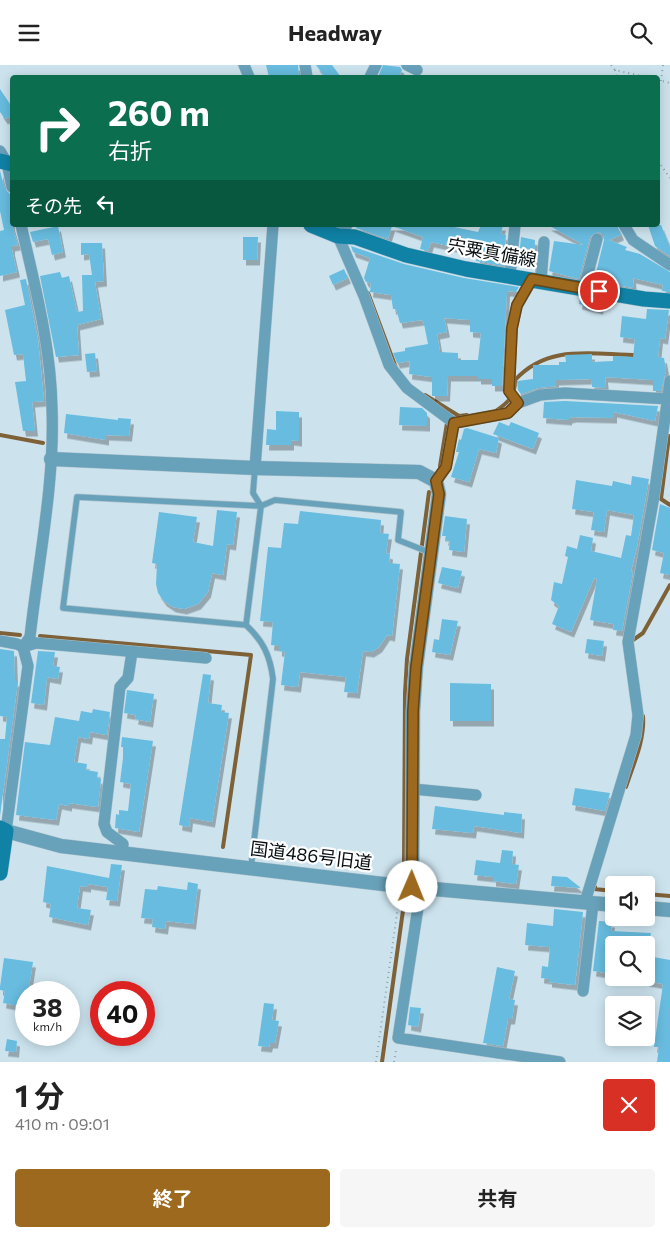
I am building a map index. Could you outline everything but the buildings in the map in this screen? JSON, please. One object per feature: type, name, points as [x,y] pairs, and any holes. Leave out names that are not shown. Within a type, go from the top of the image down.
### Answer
[{"type":"main road","name":"宍粟真備線","points":[[324,227],[343,230],[355,237],[414,257],[466,269],[670,301]]},
{"type":"main road","points":[[0,873],[3,830]]},
{"type":"street","points":[[5,160],[10,179]]},
{"type":"street","points":[[3,830],[28,666],[23,647],[30,637],[51,459],[52,409],[44,324],[21,227]]},
{"type":"street","points":[[255,468],[273,227]]},
{"type":"street","points":[[510,275],[515,227]]},
{"type":"street","points":[[625,227],[633,240],[670,265]]},
{"type":"street","points":[[343,230],[364,297],[389,365],[407,388],[454,423],[508,413],[518,403],[540,395],[565,393],[668,399]]},
{"type":"street","points":[[584,289],[596,239]]},
{"type":"street","points":[[518,403],[509,391],[512,328],[517,305],[537,280],[544,242]]},
{"type":"street","points":[[583,991],[589,903],[636,735],[638,715],[628,642],[654,496],[670,381]]},
{"type":"street","points":[[454,423],[446,467],[436,481],[439,494],[424,551],[413,711],[411,887],[398,1038],[560,1062]]},
{"type":"street","points":[[51,459],[255,468],[419,472],[436,481]]},
{"type":"street","points":[[0,641],[23,647],[36,643],[206,658]]},
{"type":"street","points":[[122,853],[124,844],[107,832],[104,824],[120,687],[128,678],[132,651]]},
{"type":"street","points":[[413,789],[476,795]]},
{"type":"street","name":"国道486号旧道","points":[[3,830],[42,843],[122,853],[411,887],[605,904]]},
{"type":"street","points":[[655,909],[670,910]]},
{"type":"lane","points":[[246,625],[261,506],[253,493],[255,468]]},
{"type":"lane","points":[[251,867],[273,679],[271,661],[264,645],[246,625],[63,608],[77,497],[261,506],[275,500],[401,512],[398,540],[424,551]]},
{"type":"path","points":[[611,65],[616,70],[637,75]]},
{"type":"path","points":[[616,70],[617,75]]},
{"type":"path","points":[[660,164],[670,177]]},
{"type":"path","points":[[376,1062],[411,887]]},
{"type":"waterway","points":[[368,293],[396,368]]},
{"type":"waterway","points":[[496,411],[510,398],[514,390],[515,380],[528,368],[542,360],[557,356],[588,353],[638,355]]},
{"type":"waterway","points":[[425,395],[459,416],[467,415]]},
{"type":"waterway","points":[[440,466],[447,423]]},
{"type":"waterway","points":[[0,435],[43,443]]},
{"type":"waterway","points":[[669,436],[661,499],[670,505]]},
{"type":"waterway","points":[[404,865],[405,693],[407,659],[429,492]]},
{"type":"waterway","points":[[633,640],[643,633],[670,585]]},
{"type":"waterway","points":[[0,633],[20,635]]},
{"type":"waterway","points":[[40,636],[251,655],[223,847]]},
{"type":"waterway","points":[[626,787],[640,743],[643,716]]},
{"type":"waterway","points":[[595,887],[594,889],[605,890]]},
{"type":"waterway","points":[[655,895],[670,896]]},
{"type":"waterway","points":[[382,1062],[405,896]]},
{"type":"route","points":[[412,887],[413,711],[416,667],[439,494],[439,487],[436,481],[446,467],[454,423],[508,413],[518,403],[509,391],[508,375],[512,328],[517,305],[532,279],[599,291]]}]
